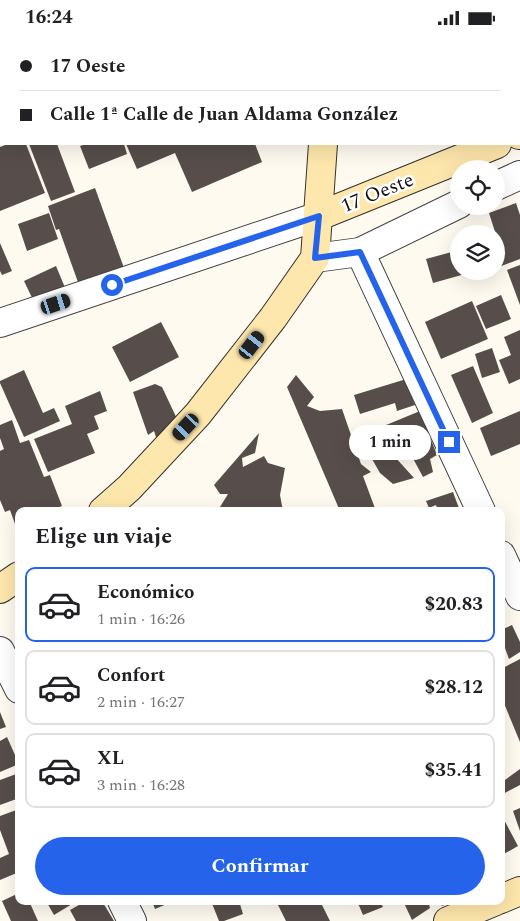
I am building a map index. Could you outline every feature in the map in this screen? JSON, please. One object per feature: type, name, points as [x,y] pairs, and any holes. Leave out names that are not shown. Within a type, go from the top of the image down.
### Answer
[{"type":"street","points":[[107,507],[129,487],[198,414],[273,318],[315,258],[323,145]]},
{"type":"street","name":"17 Oeste","points":[[0,323],[319,216],[495,145]]},
{"type":"street","points":[[505,182],[520,175]]},
{"type":"street","points":[[315,258],[360,252],[450,208]]},
{"type":"street","points":[[360,252],[479,507]]},
{"type":"street","points":[[505,564],[520,596]]},
{"type":"street","points":[[0,589],[15,580]]},
{"type":"street","points":[[0,651],[15,681]]},
{"type":"street","points":[[505,897],[520,891]]},
{"type":"street","points":[[124,905],[132,921]]},
{"type":"street","points":[[448,921],[486,905]]},
{"type":"building","points":[[5,145],[26,145],[45,193],[0,211],[0,147]]},
{"type":"building","points":[[29,145],[57,145],[75,192],[51,201]]},
{"type":"building","points":[[124,145],[127,154],[89,169],[80,146]]},
{"type":"building","points":[[126,145],[255,145],[262,162],[192,192],[175,153],[137,169]]},
{"type":"building","points":[[95,188],[124,268],[79,285],[59,229],[56,230],[48,206]]},
{"type":"building","points":[[516,203],[520,215],[520,259],[505,265],[505,225],[493,225],[490,215],[505,215],[505,207]]},
{"type":"building","points":[[49,213],[58,239],[27,251],[18,224]]},
{"type":"building","points":[[0,243],[12,271],[2,275],[0,271]]},
{"type":"building","points":[[450,252],[450,278],[433,283],[426,259]]},
{"type":"building","points":[[520,265],[520,305],[507,270]]},
{"type":"building","points":[[56,266],[66,290],[35,304],[24,281]]},
{"type":"building","points":[[501,295],[511,319],[486,329],[476,306]]},
{"type":"building","points":[[472,301],[488,339],[441,359],[425,322]]},
{"type":"building","points":[[161,322],[179,357],[130,382],[112,347]]},
{"type":"building","points":[[520,330],[520,379],[509,384],[499,360],[511,355],[504,337]]},
{"type":"building","points":[[492,348],[500,372],[482,378],[475,354]]},
{"type":"building","points":[[473,366],[493,413],[472,423],[451,375]]},
{"type":"building","points":[[24,370],[43,413],[54,408],[60,421],[24,437],[0,381]]},
{"type":"building","points":[[296,375],[314,397],[307,406],[320,411],[342,409],[361,464],[371,472],[363,476],[375,507],[338,507],[287,387]]},
{"type":"building","points":[[413,377],[421,403],[397,411],[395,403],[360,414],[354,395]]},
{"type":"building","points":[[155,384],[162,387],[178,421],[157,440],[154,431],[148,435],[133,392]]},
{"type":"building","points":[[100,391],[107,411],[94,416],[99,429],[87,434],[95,453],[48,472],[34,439],[72,424],[65,406]]},
{"type":"building","points":[[420,411],[437,455],[430,459],[433,472],[423,477],[409,451],[395,457],[414,478],[393,484],[380,473],[362,435]]},
{"type":"building","points":[[520,411],[520,444],[491,456],[480,428]]},
{"type":"building","points":[[12,420],[20,443],[29,440],[44,477],[50,475],[62,506],[15,507],[15,524],[10,510],[5,512],[0,500],[0,451],[4,449],[0,438],[0,425]]},
{"type":"building","points":[[259,433],[255,453],[242,458],[243,467],[264,456],[268,463],[285,468],[280,495],[282,507],[220,507],[228,494],[220,494],[214,485]]},
{"type":"building","points":[[453,492],[459,507],[437,507],[436,505],[429,507],[426,501]]},
{"type":"building","points":[[512,625],[520,642],[520,652],[509,659],[505,648],[505,628]]},
{"type":"building","points":[[520,659],[520,742],[505,706],[505,667]]},
{"type":"building","points":[[0,712],[6,727],[0,729]]},
{"type":"building","points":[[7,737],[15,755],[15,766],[0,772],[0,741]]},
{"type":"building","points":[[520,769],[520,785],[505,793],[505,780]]},
{"type":"building","points":[[15,774],[15,799],[0,805],[0,780]]},
{"type":"building","points":[[520,808],[520,831],[513,811]]},
{"type":"building","points":[[15,810],[15,874],[0,880],[0,858],[9,854],[0,830],[0,816]]},
{"type":"building","points":[[505,822],[518,846],[505,853]]},
{"type":"building","points":[[15,895],[15,905],[31,905],[38,921],[11,921],[2,901]]},
{"type":"building","points":[[48,905],[70,905],[54,915]]},
{"type":"building","points":[[79,905],[104,905],[114,921],[76,921],[70,910]]},
{"type":"building","points":[[154,905],[164,905],[155,909]]},
{"type":"building","points":[[213,905],[240,905],[243,914],[219,921]]},
{"type":"building","points":[[278,905],[322,905],[330,921],[286,921]]},
{"type":"building","points":[[359,905],[382,905],[383,907],[363,915]]},
{"type":"building","points":[[405,905],[429,905],[430,908],[412,920]]},
{"type":"route","points":[[112,285],[319,216],[315,258],[360,252],[449,442]]}]
